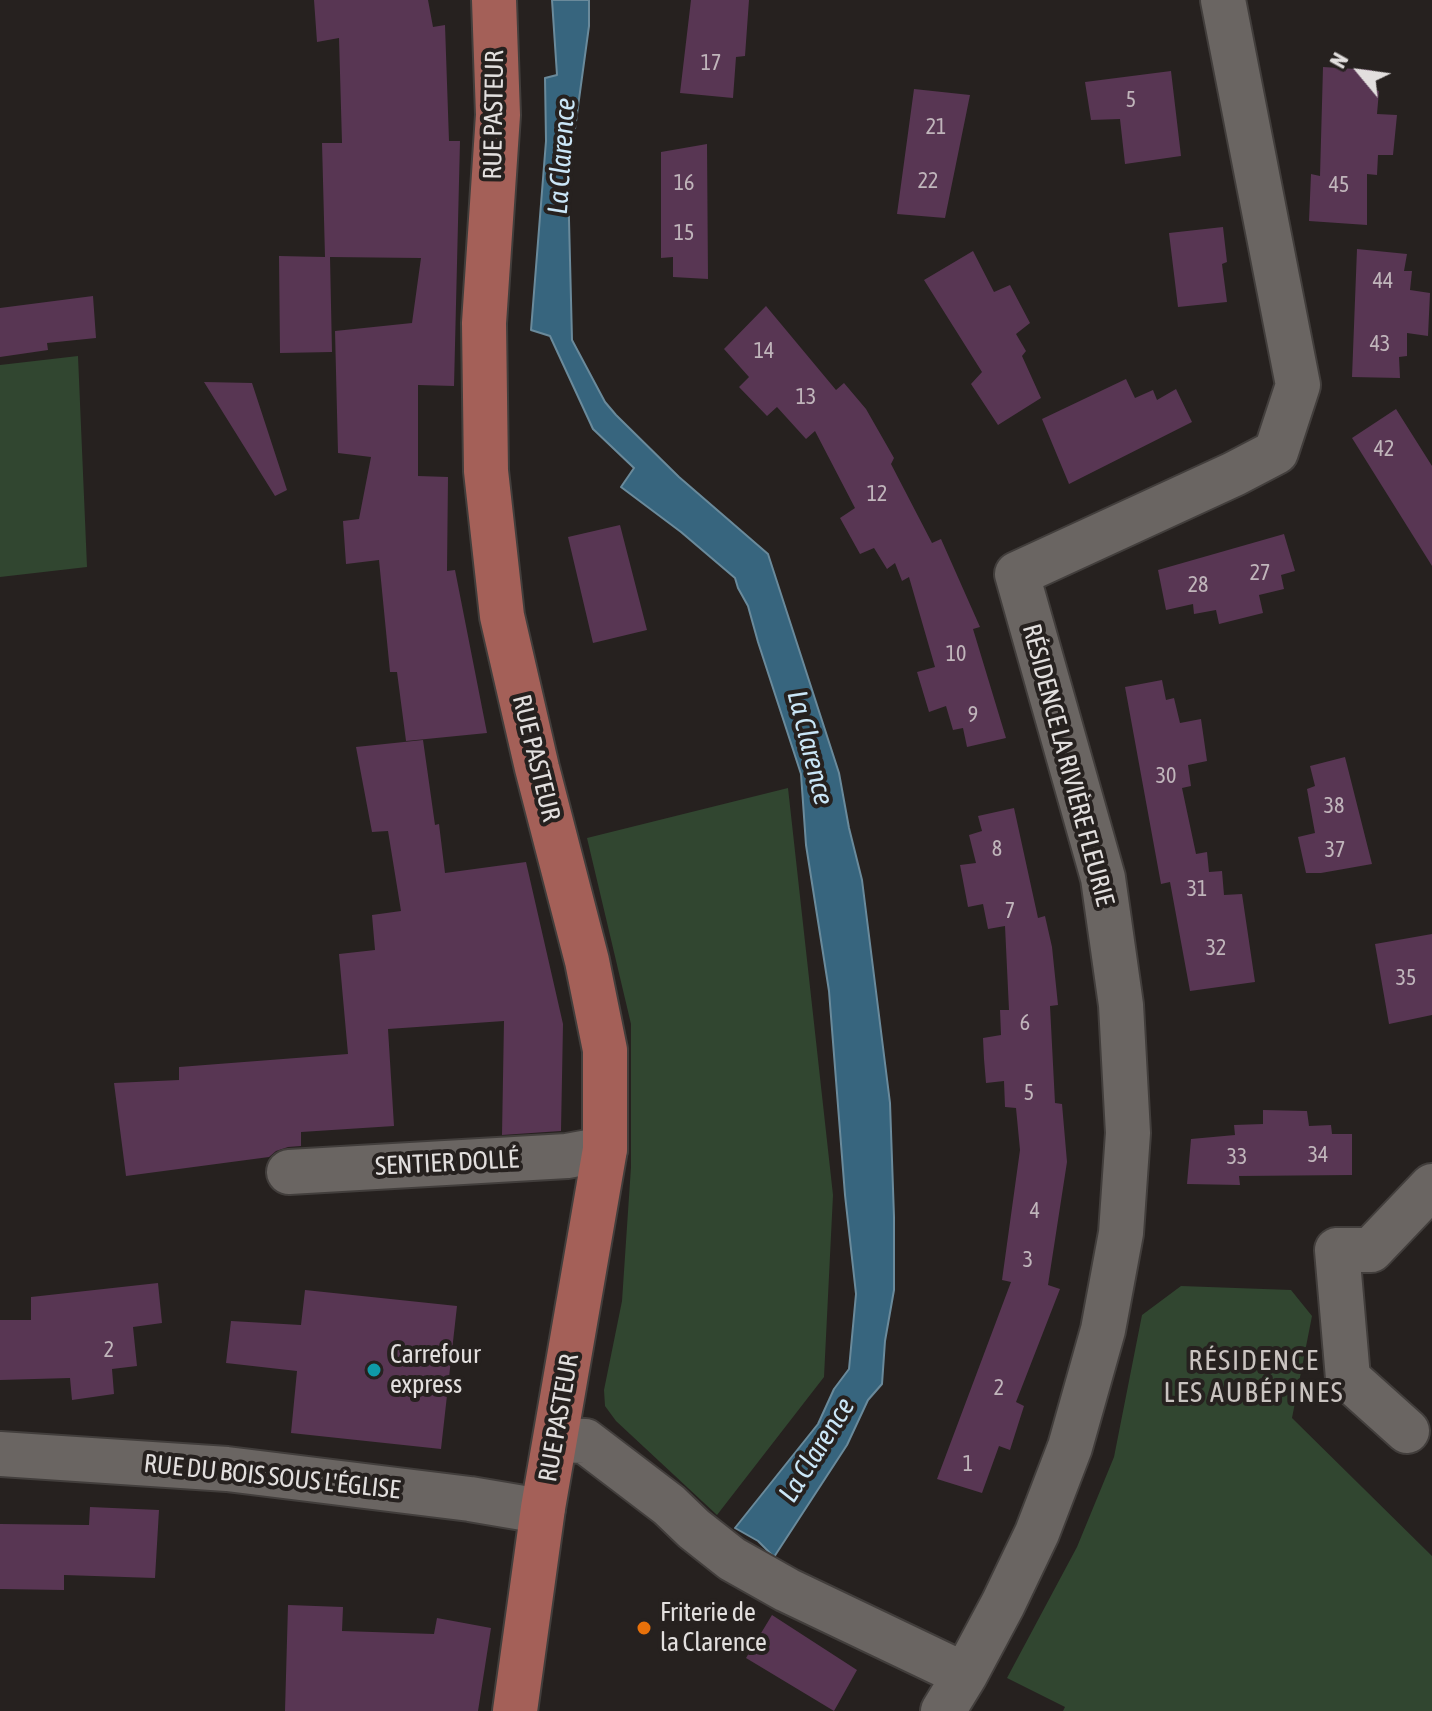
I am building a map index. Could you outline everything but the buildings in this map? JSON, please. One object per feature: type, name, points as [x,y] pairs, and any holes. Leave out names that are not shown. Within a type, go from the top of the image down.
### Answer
[{"type":"main road","name":"RUE PASTEUR","points":[[494,0],[498,115],[484,323],[486,471],[502,616],[587,961],[605,1050],[605,1149],[543,1508],[515,1711]]},
{"type":"street","name":"RÉSIDENCE LA RIVIÈRE FLEURIE","points":[[954,1693],[1003,1604],[1037,1533],[1070,1447],[1103,1330],[1121,1233],[1128,1133],[1121,1005],[1103,878],[1017,574],[1276,452],[1298,385],[1223,0]]},
{"type":"street","name":"SENTIER DOLLÉ","points":[[289,1172],[567,1156],[605,1149]]},
{"type":"street","points":[[1407,1431],[1348,1378],[1337,1250],[1371,1250],[1432,1186]]},
{"type":"street","points":[[556,1440],[585,1441],[669,1505],[732,1559],[954,1693]]},
{"type":"street","name":"RUE DU BOIS SOUS L'ÉGLISE","points":[[0,1454],[227,1469],[523,1508],[543,1508]]},
{"type":"green space","points":[[78,356],[87,567],[0,577],[0,365]]},
{"type":"green space","points":[[788,788],[833,1195],[824,1377],[717,1515],[616,1421],[605,1406],[604,1390],[622,1301],[631,1167],[631,1024],[587,838]]},
{"type":"green space","points":[[1181,1286],[1291,1290],[1312,1316],[1292,1418],[1432,1556],[1432,1711],[1063,1711],[1065,1707],[1007,1678],[1077,1547],[1114,1457],[1142,1315]]},
{"type":"water","name":"La Clarence","points":[[552,0],[589,0],[589,26],[568,180],[572,340],[605,402],[616,415],[679,477],[768,554],[839,773],[862,880],[890,1103],[894,1290],[885,1341],[882,1384],[868,1400],[847,1445],[774,1557],[758,1541],[735,1528],[818,1424],[834,1389],[849,1369],[856,1294],[829,991],[806,845],[801,774],[748,606],[735,578],[621,487],[634,468],[593,429],[550,336],[531,330],[546,141],[545,78],[557,75]]},
{"type":"place","name":"Carrefour express","points":[[374,1370]]},
{"type":"place","name":"Friterie de la Clarence","points":[[644,1628]]},
{"type":"district","name":"RÉSIDENCE LES AUBÉPINES","points":[[1254,1377]]}]
